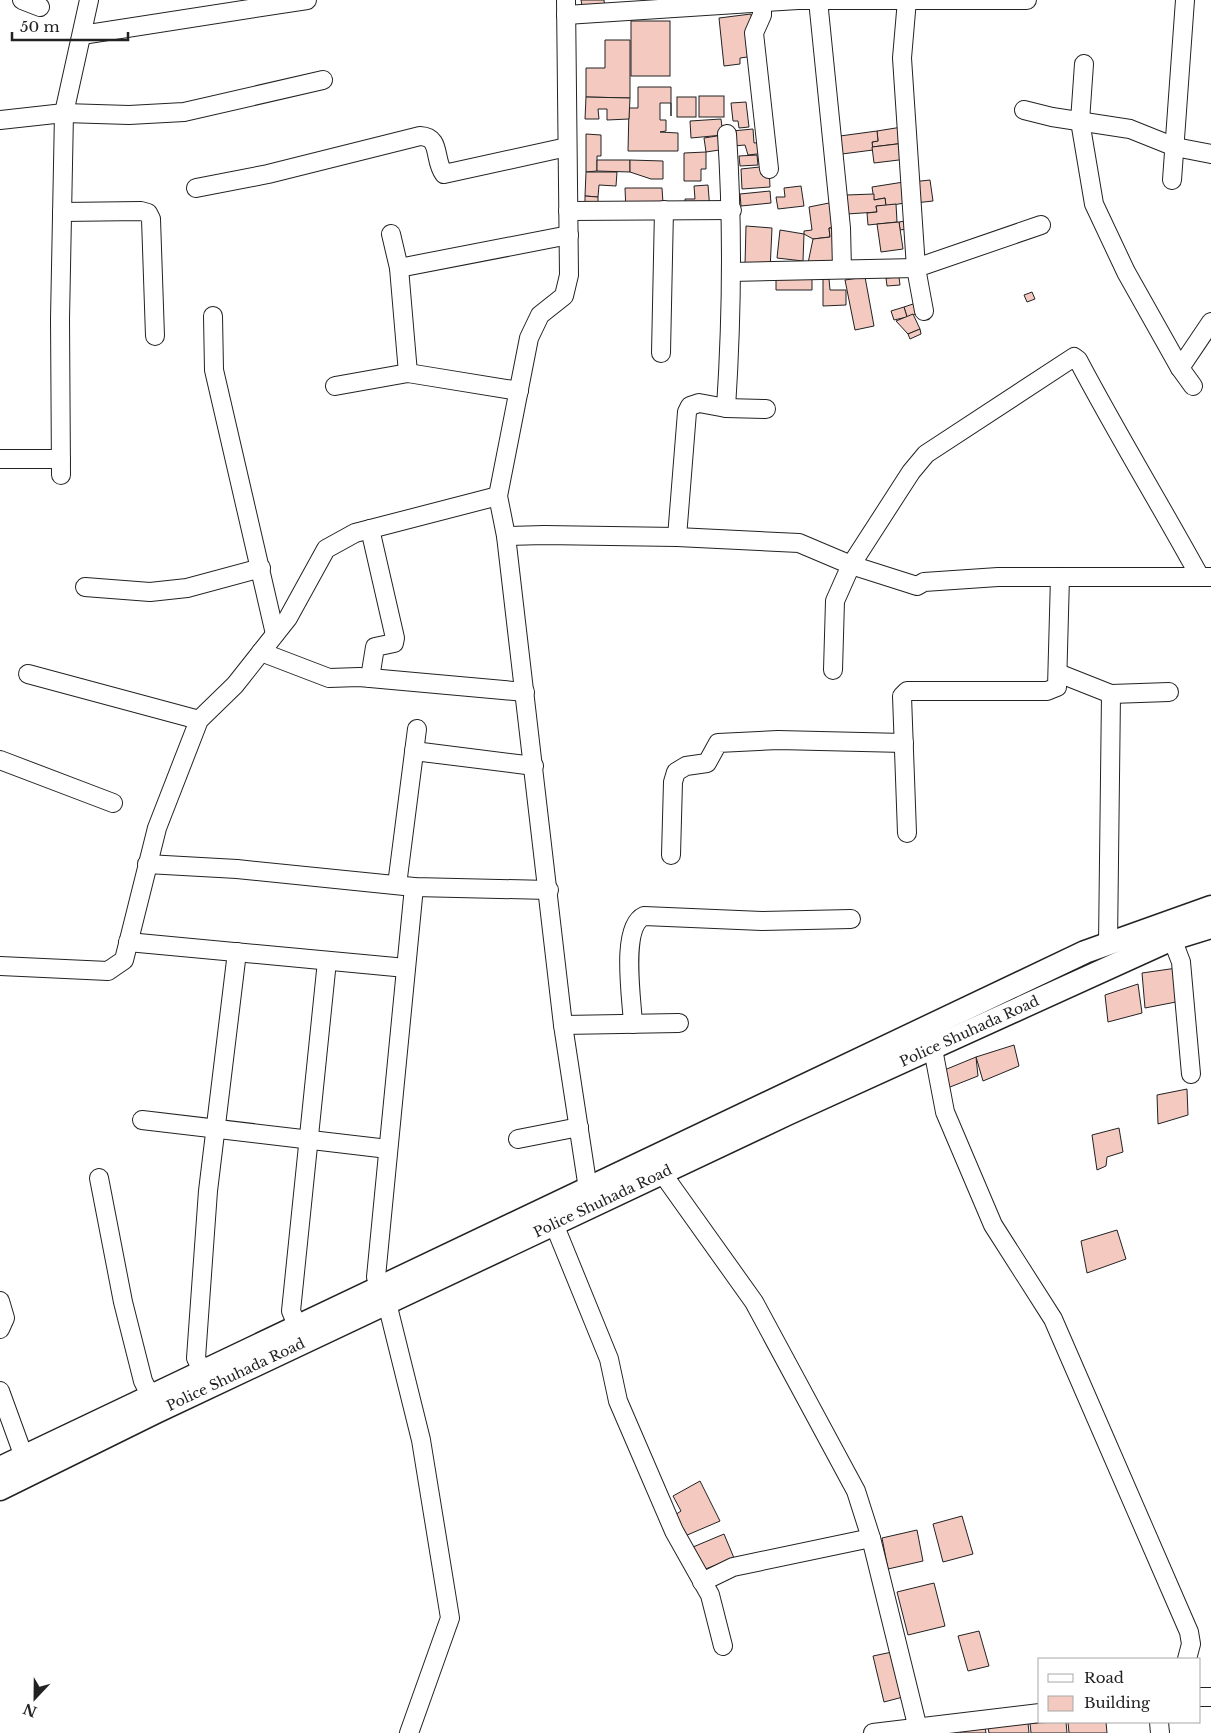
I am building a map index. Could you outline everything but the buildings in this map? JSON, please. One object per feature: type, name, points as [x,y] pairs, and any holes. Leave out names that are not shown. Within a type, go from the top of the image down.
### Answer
[{"type":"main road","name":"Police Shuhada Road","points":[[408,1284],[588,1190],[782,1106],[933,1049],[1169,931],[1211,907]]},
{"type":"main road","name":"Police Shuhada Road","points":[[0,1489],[383,1295],[554,1224],[662,1173],[782,1106],[1086,952],[1108,944],[1169,931],[1211,927]]},
{"type":"main road","name":"Police Shuhada Road","points":[[0,1468],[297,1325],[383,1295]]},
{"type":"street","points":[[22,0],[40,7]]},
{"type":"street","points":[[0,459],[61,467],[60,318],[64,113],[89,0]]},
{"type":"street","points":[[82,35],[307,0]]},
{"type":"street","points":[[588,1190],[563,1025],[549,890],[506,536],[498,496],[529,338],[540,315],[564,296],[569,275],[566,8],[762,3],[798,0],[1027,0]]},
{"type":"street","points":[[818,0],[840,218],[842,269]]},
{"type":"street","points":[[907,0],[902,58],[916,268],[924,311]]},
{"type":"street","points":[[1172,180],[1185,0]]},
{"type":"street","points":[[762,3],[762,15],[754,33],[768,169]]},
{"type":"street","points":[[1084,64],[1080,121],[1094,204],[1126,272],[1180,368],[1193,386]]},
{"type":"street","points":[[0,120],[64,113],[129,114],[184,112],[323,80]]},
{"type":"street","points":[[1024,110],[1052,118],[1130,129],[1175,147],[1211,154]]},
{"type":"street","points":[[726,408],[732,210],[727,134]]},
{"type":"street","points":[[196,188],[268,174],[420,136],[429,137],[434,140],[439,168],[444,174],[568,147]]},
{"type":"street","points":[[661,354],[664,210]]},
{"type":"street","points":[[568,211],[732,210]]},
{"type":"street","points":[[62,212],[141,211],[148,213],[151,219],[155,336]]},
{"type":"street","points":[[731,272],[916,268],[1040,225]]},
{"type":"street","points":[[391,234],[399,268],[408,373]]},
{"type":"street","points":[[399,268],[568,235]]},
{"type":"street","points":[[213,316],[214,370],[275,634]]},
{"type":"street","points":[[1180,368],[1211,322]]},
{"type":"street","points":[[833,670],[835,601],[852,564],[911,472],[926,454],[1074,357],[1078,360],[1116,433],[1205,577]]},
{"type":"street","points":[[335,386],[408,373],[519,391]]},
{"type":"street","points":[[677,536],[687,412],[690,406],[699,404],[726,408],[766,410]]},
{"type":"street","points":[[0,966],[108,971],[124,960],[146,864],[157,828],[199,720],[235,685],[288,618],[326,549],[355,533],[498,496]]},
{"type":"street","points":[[370,529],[395,638],[394,643],[388,646],[375,647],[370,678]]},
{"type":"street","points":[[506,536],[544,534],[677,536],[799,543],[916,586],[924,582],[998,577],[1205,577]]},
{"type":"street","points":[[85,587],[150,592],[187,588],[261,568]]},
{"type":"street","points":[[907,834],[902,696],[907,691],[1047,691],[1057,688],[1060,577]]},
{"type":"street","points":[[261,652],[329,678],[370,678],[525,692]]},
{"type":"street","points":[[1058,673],[1111,694],[1169,692]]},
{"type":"street","points":[[28,674],[199,720]]},
{"type":"street","points":[[1108,944],[1111,694]]},
{"type":"street","points":[[409,1733],[450,1618],[420,1440],[383,1295],[376,1277],[406,968],[405,886],[417,729]]},
{"type":"street","points":[[671,855],[673,782],[676,772],[686,766],[707,763],[718,744],[778,740],[904,743]]},
{"type":"street","points":[[414,751],[534,766]]},
{"type":"street","points":[[0,760],[112,803]]},
{"type":"street","points":[[146,864],[237,869],[405,886],[549,890]]},
{"type":"street","points":[[633,1024],[629,949],[632,928],[637,919],[644,916],[762,921],[850,919]]},
{"type":"street","points":[[1169,931],[1181,962],[1191,1074]]},
{"type":"street","points":[[128,942],[406,968]]},
{"type":"street","points":[[202,1371],[196,1358],[208,1190],[237,952]]},
{"type":"street","points":[[297,1325],[291,1311],[327,960]]},
{"type":"street","points":[[563,1025],[678,1024]]},
{"type":"street","points":[[933,1049],[945,1112],[993,1225],[1057,1328],[1189,1632],[1191,1644],[1187,1658]]},
{"type":"street","points":[[142,1120],[388,1149]]},
{"type":"street","points":[[518,1139],[579,1127]]},
{"type":"street","points":[[662,1173],[754,1302],[856,1491],[870,1538],[919,1730]]},
{"type":"street","points":[[99,1178],[123,1302],[143,1381],[150,1396]]},
{"type":"street","points":[[554,1224],[609,1359],[622,1410],[674,1531],[710,1595],[723,1646]]},
{"type":"street","points":[[0,1301],[5,1318],[0,1328]]},
{"type":"street","points":[[0,1391],[24,1457]]},
{"type":"street","points":[[702,1582],[733,1567],[870,1538]]},
{"type":"street","points":[[873,1733],[919,1730],[1038,1713]]}]
